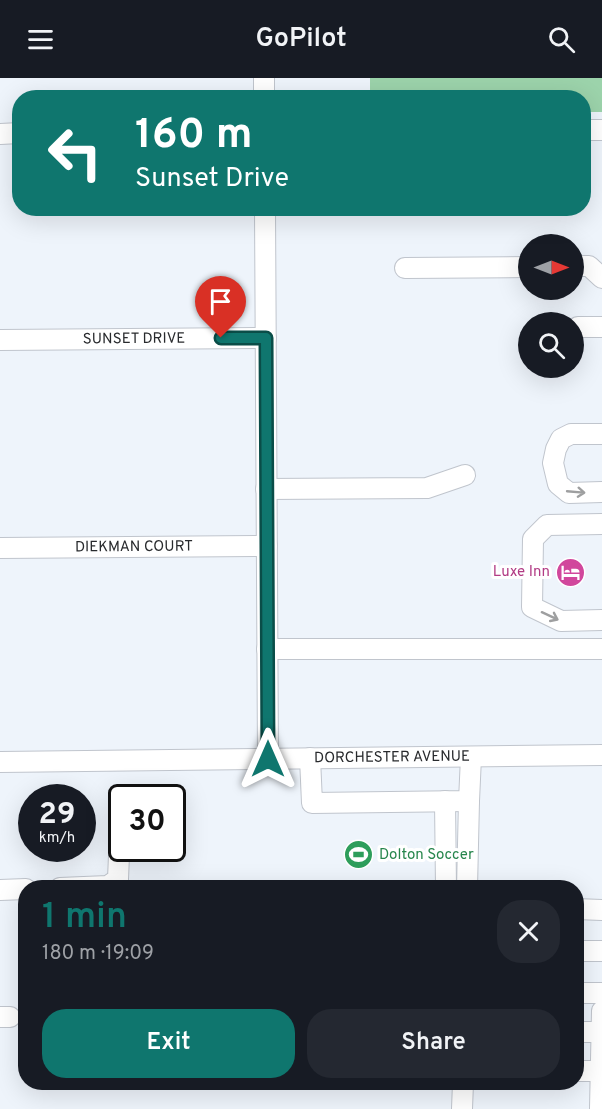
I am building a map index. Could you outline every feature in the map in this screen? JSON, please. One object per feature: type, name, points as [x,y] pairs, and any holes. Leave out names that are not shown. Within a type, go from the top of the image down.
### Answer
[{"type":"street","points":[[265,216],[268,759]]},
{"type":"street","points":[[584,266],[589,266],[602,278]]},
{"type":"street","points":[[405,268],[518,267]]},
{"type":"street","points":[[584,327],[602,327]]},
{"type":"street","name":"SUNSET DRIVE","points":[[0,340],[266,338]]},
{"type":"street","points":[[602,434],[571,434],[561,439],[553,463],[558,484],[569,493],[602,492]]},
{"type":"street","points":[[266,489],[427,488],[465,475]]},
{"type":"street","points":[[602,524],[547,525],[533,538],[532,607],[561,621],[602,620]]},
{"type":"street","name":"DIEKMAN COURT","points":[[0,548],[267,546]]},
{"type":"street","points":[[267,649],[602,649]]},
{"type":"street","name":"DORCHESTER AVENUE","points":[[0,762],[602,755]]},
{"type":"street","points":[[467,880],[471,757]]},
{"type":"street","points":[[310,758],[312,803],[469,801]]},
{"type":"street","points":[[445,801],[446,880]]},
{"type":"street","points":[[117,880],[119,862]]},
{"type":"street","points":[[0,890],[18,889]]},
{"type":"street","points":[[584,909],[602,910]]},
{"type":"street","points":[[584,951],[602,951]]},
{"type":"street","points":[[584,993],[602,993]]},
{"type":"street","points":[[600,1109],[602,1011]]},
{"type":"street","points":[[584,1032],[602,1032]]},
{"type":"street","points":[[584,1071],[601,1071]]},
{"type":"street","points":[[462,1109],[463,1090]]},
{"type":"green space","points":[[370,78],[602,78],[602,112],[591,112],[591,90],[370,90]]},
{"type":"place","name":"Luxe Inn","points":[[571,572]]},
{"type":"place","name":"Dolton Soccer","points":[[358,855]]},
{"type":"route","points":[[221,338],[266,338],[268,759]]}]
